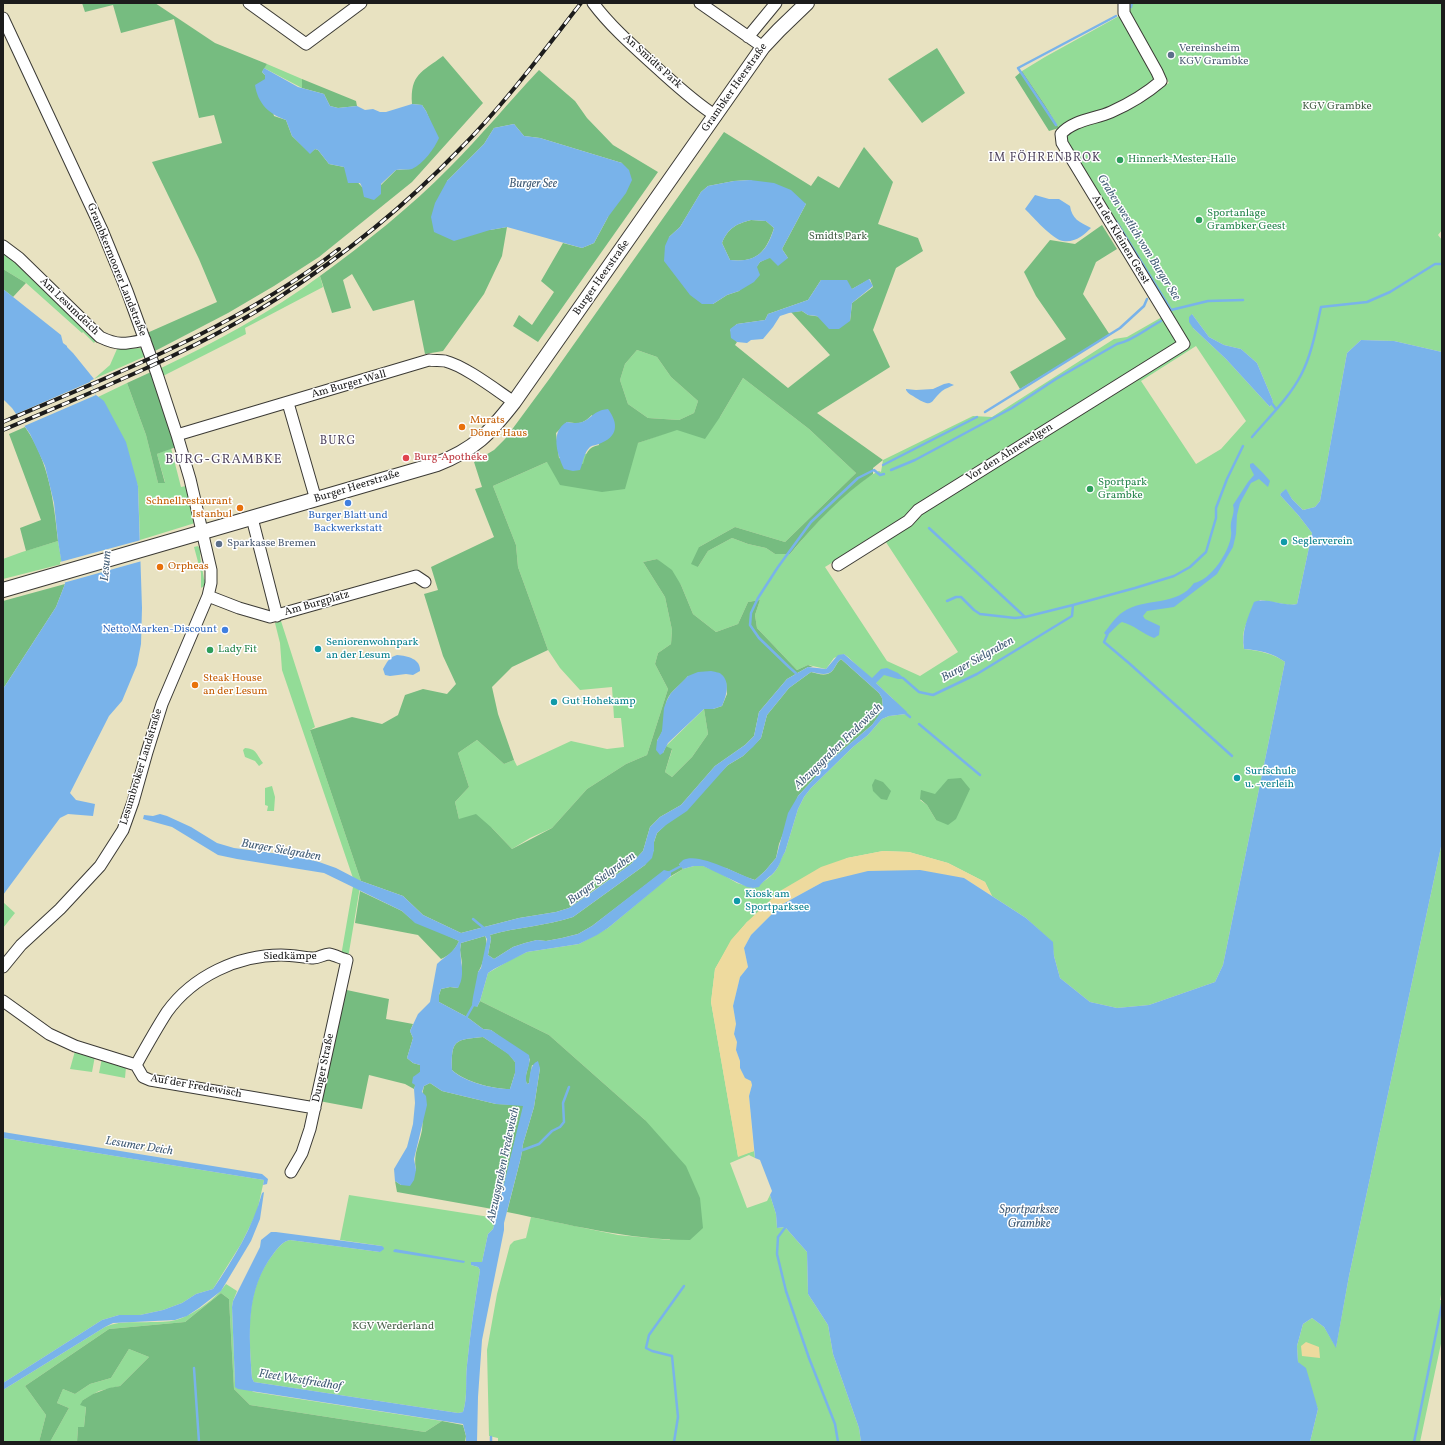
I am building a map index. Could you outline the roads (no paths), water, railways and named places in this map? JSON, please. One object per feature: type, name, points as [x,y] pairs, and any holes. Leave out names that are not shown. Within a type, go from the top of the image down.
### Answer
[{"type":"main road","name":"Grambker Heerstraße","points":[[671,180],[763,47],[778,30],[807,3]]},
{"type":"main road","name":"Burger Heerstraße","points":[[3,590],[437,464],[453,458],[478,443],[501,419],[514,402],[671,180]]},
{"type":"street","points":[[249,3],[306,44],[362,3]]},
{"type":"street","name":"An Smidts Park","points":[[593,3],[617,31],[646,58],[701,107],[716,116]]},
{"type":"street","points":[[700,3],[763,47]]},
{"type":"street","name":"Grambker Heerstraße","points":[[748,37],[776,3]]},
{"type":"street","name":"An der Kleinen Geest","points":[[1124,3],[1124,13],[1161,81],[1151,90],[1111,112],[1067,128],[1061,134],[1062,142],[1184,344]]},
{"type":"street","name":"Grambkermoorer Landstraße","points":[[3,18],[102,230],[127,291],[177,435],[190,479],[202,532]]},
{"type":"street","name":"Am Lesumdeich","points":[[3,246],[19,258],[100,337],[114,344],[128,344],[145,340]]},
{"type":"street","name":"Vor den Ahnewelgen","points":[[838,565],[908,521],[918,510],[1184,344]]},
{"type":"street","name":"Am Burger Wall","points":[[177,435],[429,360],[444,361],[456,365],[514,402]]},
{"type":"street","points":[[288,402],[316,500]]},
{"type":"street","points":[[252,518],[277,616]]},
{"type":"street","name":"Lesumbroker Landstraße","points":[[3,967],[21,944],[60,908],[100,866],[123,830],[133,802],[162,704],[208,596],[211,583],[211,570],[202,532]]},
{"type":"street","name":"Am Burgplatz","points":[[208,596],[239,608],[270,617],[416,576],[425,582]]},
{"type":"street","name":"Siedkämpe","points":[[136,1065],[162,1019],[174,1003],[194,985],[212,973],[229,965],[256,957],[288,956],[315,959],[329,954],[347,960]]},
{"type":"street","name":"Dunger Straße","points":[[291,1172],[302,1153],[315,1108],[347,960]]},
{"type":"street","points":[[3,1001],[49,1034],[75,1046],[136,1065]]},
{"type":"street","name":"Auf der Fredewisch","points":[[136,1065],[143,1077],[150,1080],[315,1108]]},
{"type":"water","points":[[264,68],[298,87],[324,94],[330,106],[338,108],[357,106],[365,110],[373,109],[380,112],[386,112],[412,104],[422,105],[439,138],[434,147],[421,163],[412,169],[396,170],[381,184],[381,194],[374,200],[364,197],[360,183],[348,183],[344,167],[329,164],[318,150],[315,149],[310,154],[292,136],[286,120],[274,115],[265,107],[256,92],[255,85],[265,79],[265,75],[262,72]]},
{"type":"water","name":"Burger See","points":[[514,124],[524,136],[540,138],[622,163],[629,170],[632,180],[626,193],[608,217],[594,243],[582,248],[507,227],[490,230],[454,241],[434,232],[431,217],[435,203],[447,181],[484,144],[494,128]]},
{"type":"water","points":[[750,180],[774,183],[791,190],[806,204],[782,249],[788,258],[778,266],[770,258],[760,262],[757,267],[760,275],[754,282],[739,291],[727,295],[713,304],[702,304],[690,295],[664,261],[665,246],[669,237],[680,227],[701,192],[708,186],[734,181]],"holes":[[[751,220],[766,221],[774,228],[768,244],[764,249],[754,258],[747,260],[730,260],[722,243],[730,230],[741,223]]]},
{"type":"water","points":[[1035,195],[1049,199],[1059,199],[1070,206],[1072,214],[1077,220],[1091,228],[1075,240],[1063,241],[1059,239],[1043,227],[1025,209]]},
{"type":"water","points":[[869,279],[873,286],[852,303],[850,321],[839,329],[829,329],[817,316],[808,315],[802,311],[780,316],[763,339],[751,340],[747,343],[737,342],[731,338],[730,329],[737,324],[765,320],[768,314],[808,300],[821,280],[847,280],[852,289]]},
{"type":"water","name":"Lesum","points":[[3,289],[61,335],[63,343],[94,379],[90,381],[96,395],[104,401],[126,442],[138,486],[142,608],[141,644],[137,665],[122,701],[109,716],[70,793],[76,800],[95,804],[93,816],[68,814],[60,818],[3,895],[3,689],[56,607],[65,584],[54,503],[45,466],[30,434],[12,408],[3,399]]},
{"type":"water","points":[[1192,314],[1209,337],[1224,345],[1241,349],[1257,363],[1273,401],[1270,407],[1226,359],[1193,328],[1189,322],[1189,317]]},
{"type":"water","name":"Sportparksee Grambke","points":[[1361,340],[1394,341],[1442,352],[1442,842],[1349,1276],[1336,1348],[1324,1327],[1312,1318],[1303,1324],[1297,1346],[1298,1362],[1306,1368],[1318,1409],[1310,1442],[861,1442],[859,1428],[833,1354],[828,1325],[808,1294],[807,1252],[785,1227],[777,1228],[776,1214],[770,1195],[772,1191],[760,1160],[755,1158],[749,1096],[752,1085],[751,1081],[745,1078],[740,1068],[740,1061],[736,1050],[737,1042],[734,1034],[736,1024],[733,1006],[740,977],[748,967],[744,948],[751,935],[781,905],[823,882],[868,871],[920,870],[964,878],[1026,918],[1053,942],[1054,956],[1060,978],[1090,1002],[1117,1008],[1149,1005],[1215,982],[1223,965],[1285,662],[1266,652],[1244,649],[1244,631],[1254,602],[1265,601],[1291,605],[1297,604],[1312,533],[1280,495],[1286,489],[1292,499],[1303,510],[1315,507],[1320,501],[1347,353]]},
{"type":"water","points":[[949,383],[954,385],[946,388],[929,403],[916,398],[906,390],[933,389]]},
{"type":"water","points":[[608,409],[612,415],[615,425],[613,434],[605,441],[591,446],[588,449],[580,470],[573,471],[564,469],[557,450],[556,443],[558,431],[567,422],[575,423],[585,421],[601,410]]},
{"type":"water","points":[[1253,463],[1270,481],[1268,487],[1259,479],[1251,483],[1240,503],[1233,547],[1217,574],[1174,607],[1147,611],[1143,616],[1145,619],[1160,626],[1159,635],[1154,638],[1131,625],[1122,622],[1106,635],[1104,633],[1115,619],[1131,607],[1179,596],[1187,591],[1194,583],[1207,577],[1213,571],[1223,557],[1230,542],[1231,525],[1234,512],[1233,505],[1254,475],[1250,467],[1250,464]]},
{"type":"water","points":[[844,654],[872,678],[881,669],[887,668],[898,673],[905,679],[898,679],[884,675],[876,683],[907,712],[906,714],[889,716],[882,719],[868,735],[853,747],[811,788],[804,797],[798,809],[785,852],[779,866],[759,887],[747,887],[703,866],[694,866],[683,869],[679,864],[683,860],[690,858],[709,861],[755,880],[776,858],[788,813],[798,796],[832,759],[872,725],[883,709],[882,698],[879,693],[841,659],[831,672],[822,674],[811,672],[789,688],[767,715],[761,738],[753,747],[743,756],[728,765],[687,811],[657,833],[652,858],[645,865],[573,917],[490,935],[491,939],[488,955],[494,959],[513,947],[525,943],[537,940],[546,941],[578,934],[592,926],[664,870],[671,872],[671,876],[608,928],[579,944],[527,952],[494,969],[488,973],[477,1007],[473,1006],[472,1004],[473,997],[487,939],[485,936],[461,943],[461,983],[458,988],[450,987],[441,989],[439,1002],[467,1017],[483,1029],[491,1030],[529,1055],[530,1059],[526,1077],[527,1084],[529,1083],[531,1070],[535,1062],[538,1061],[540,1068],[534,1107],[523,1144],[504,1223],[504,1230],[482,1340],[478,1397],[477,1442],[466,1442],[463,1424],[238,1389],[235,1387],[233,1301],[260,1247],[261,1240],[271,1232],[276,1232],[382,1246],[384,1249],[380,1252],[290,1240],[281,1245],[265,1267],[258,1282],[254,1297],[251,1313],[250,1345],[252,1378],[254,1382],[458,1413],[463,1412],[465,1406],[466,1371],[480,1270],[478,1267],[471,1265],[471,1262],[482,1262],[488,1234],[493,1229],[523,1106],[496,1104],[442,1091],[430,1083],[424,1086],[422,1092],[426,1096],[427,1105],[414,1159],[416,1170],[414,1180],[410,1186],[401,1185],[395,1181],[394,1169],[407,1147],[413,1124],[415,1085],[412,1083],[413,1077],[420,1072],[420,1065],[413,1063],[407,1058],[413,1038],[410,1031],[418,1014],[430,1002],[437,964],[452,952],[459,941],[415,923],[402,911],[324,873],[218,855],[172,827],[143,819],[144,815],[153,816],[160,814],[167,816],[191,827],[217,843],[234,848],[295,856],[336,868],[361,881],[403,896],[423,915],[461,933],[519,918],[556,912],[569,908],[631,864],[643,851],[650,827],[660,817],[681,805],[715,766],[745,745],[754,736],[759,712],[787,679],[808,667],[826,669],[838,655]],"holes":[[[483,1037],[508,1054],[515,1062],[515,1073],[510,1089],[495,1088],[479,1084],[464,1078],[452,1070],[452,1052],[454,1047],[457,1043],[466,1039]]]},
{"type":"water","points":[[397,655],[409,657],[416,661],[420,667],[420,671],[413,675],[385,675],[383,669],[386,664],[390,658]]},
{"type":"water","points":[[711,671],[720,673],[726,681],[727,690],[722,706],[713,709],[704,709],[668,743],[663,753],[660,755],[656,750],[657,741],[662,731],[664,708],[671,693],[688,676],[698,672]]},
{"type":"water","points":[[3,1132],[262,1174],[268,1179],[267,1184],[263,1185],[264,1180],[3,1138]]},
{"type":"water","points":[[264,1192],[260,1219],[251,1241],[221,1291],[199,1308],[187,1316],[175,1320],[113,1323],[3,1390],[3,1383],[102,1320],[119,1315],[140,1315],[163,1310],[182,1303],[196,1294],[213,1289],[242,1243],[262,1193]]},
{"type":"water","points":[[395,1249],[465,1261],[464,1263],[394,1252],[393,1251]]},
{"type":"waterway","name":"Graben westlich vom Burger See","points":[[1131,7],[1132,3]]},
{"type":"waterway","name":"Graben westlich vom Burger See","points":[[1056,125],[1018,68],[1116,16]]},
{"type":"waterway","name":"Graben westlich vom Burger See","points":[[1116,221],[1171,310],[1208,301],[1243,300]]},
{"type":"waterway","name":"Burger Sielgraben","points":[[1252,437],[1285,399],[1301,375],[1311,350],[1321,307],[1367,302],[1390,292],[1435,264],[1442,264]]},
{"type":"waterway","points":[[985,412],[1120,328],[1144,306],[1147,299]]},
{"type":"waterway","points":[[891,470],[915,460],[1012,408],[1056,379],[1161,321]]},
{"type":"waterway","name":"Graben westlich vom Burger See","points":[[1270,401],[1276,409]]},
{"type":"waterway","points":[[883,465],[977,417]]},
{"type":"waterway","name":"Burger Sielgraben","points":[[903,678],[919,692],[933,695],[977,674],[1072,616],[1073,605],[1174,576],[1190,567],[1206,552],[1216,518],[1216,508],[1227,479],[1243,446]]},
{"type":"waterway","points":[[798,675],[759,638],[750,625],[751,613],[758,598],[778,567],[811,522],[858,478],[874,470],[880,475],[884,474]]},
{"type":"waterway","points":[[929,528],[1025,617],[1073,605]]},
{"type":"waterway","points":[[947,601],[956,597],[961,597],[980,614],[1015,618],[1024,617]]},
{"type":"waterway","points":[[1108,633],[1104,642],[1232,756]]},
{"type":"waterway","points":[[904,712],[910,717]]},
{"type":"waterway","points":[[919,724],[980,775]]},
{"type":"waterway","name":"Abzugsgraben Fredewisch","points":[[668,873],[683,865]]},
{"type":"waterway","points":[[473,919],[485,929]]},
{"type":"waterway","name":"Abzugsgraben Fredewisch","points":[[466,1018],[474,1004]]},
{"type":"waterway","points":[[520,1151],[539,1144],[564,1122],[563,1103],[569,1087]]},
{"type":"waterway","points":[[787,1225],[778,1237],[777,1254],[786,1291],[809,1358],[835,1424],[838,1442]]},
{"type":"waterway","points":[[674,1442],[678,1417],[672,1356],[646,1348],[649,1335],[684,1286]]},
{"type":"waterway","points":[[1414,1442],[1442,1304]]},
{"type":"waterway","name":"Fleet Westfriedhof","points":[[194,1368],[199,1442]]},
{"type":"waterway","name":"Abzugsgraben Fredewisch","points":[[491,1437],[491,1442]]},
{"type":"railway","points":[[3,430],[143,370],[212,336],[278,298],[326,265],[373,229],[417,191],[476,133],[537,60],[581,3]]},
{"type":"railway","points":[[3,422],[133,366],[219,325],[301,277],[339,249]]},
{"type":"place","name":"Vereinsheim KGV Grambke","points":[[1171,55]]},
{"type":"place","name":"Hinnerk-Mester-Halle","points":[[1120,160]]},
{"type":"place","name":"Sportanlage Grambker Geest","points":[[1199,220]]},
{"type":"place","name":"Murats Döner Haus","points":[[462,427]]},
{"type":"place","name":"Burg-Apotheke","points":[[406,458]]},
{"type":"place","name":"Sportpark Grambke","points":[[1090,489]]},
{"type":"place","name":"Burger Blatt und Backwerkstatt","points":[[348,503]]},
{"type":"place","name":"Schnellrestaurant Istanbul","points":[[240,508]]},
{"type":"place","name":"Seglerverein","points":[[1284,542]]},
{"type":"place","name":"Sparkasse Bremen","points":[[219,544]]},
{"type":"place","name":"Orpheas","points":[[160,567]]},
{"type":"place","name":"Netto Marken-Discount","points":[[225,630]]},
{"type":"place","name":"Seniorenwohnpark an der Lesum","points":[[318,649]]},
{"type":"place","name":"Lady Fit","points":[[210,650]]},
{"type":"place","name":"Steak House an der Lesum","points":[[195,685]]},
{"type":"place","name":"Gut Hohekamp","points":[[554,702]]},
{"type":"place","name":"Surfschule u. -verleih","points":[[1237,778]]},
{"type":"place","name":"Kiosk am Sportparksee","points":[[737,901]]},
{"type":"district","name":"IM FÖHRENBROK","points":[[1045,159]]},
{"type":"district","name":"BURG","points":[[338,442]]},
{"type":"district","name":"BURG-GRAMBKE","points":[[224,461]]},
{"type":"park label","name":"KGV Grambke","points":[[1337,107]]},
{"type":"park label","name":"Smidts Park","points":[[838,237]]},
{"type":"park label","name":"KGV Werderland","points":[[393,1327]]},
{"type":"water label","name":"Lesumer Deich","points":[[139,1147]]}]
